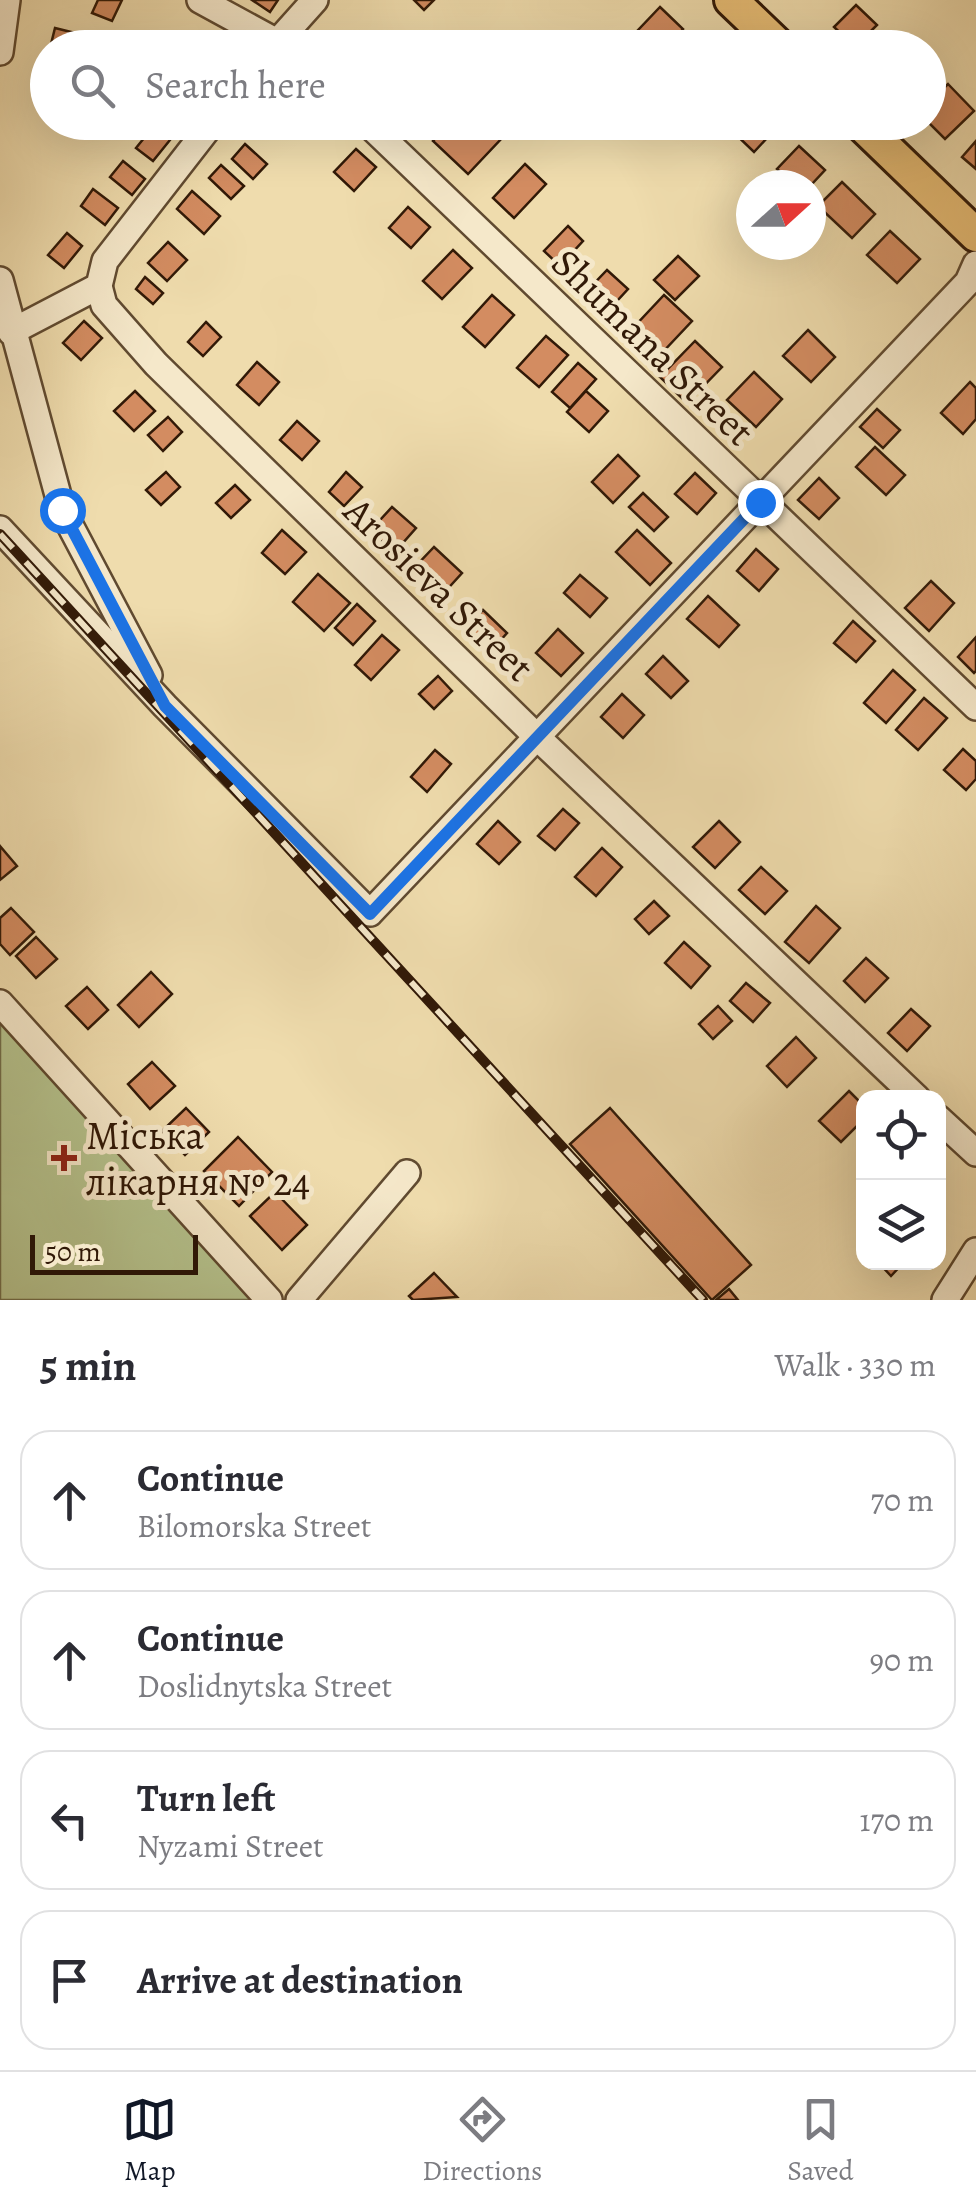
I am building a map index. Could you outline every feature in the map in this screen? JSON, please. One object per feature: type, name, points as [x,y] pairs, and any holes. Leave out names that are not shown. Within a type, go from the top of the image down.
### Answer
[{"type":"main road","points":[[732,0],[763,30]]},
{"type":"main road","points":[[878,140],[976,235]]},
{"type":"street","points":[[0,52],[7,0]]},
{"type":"street","points":[[200,0],[253,30]]},
{"type":"street","points":[[291,30],[315,0]]},
{"type":"street","points":[[11,332],[99,286],[105,261],[199,140]]},
{"type":"street","name":"Shumana Street","points":[[385,140],[976,707]]},
{"type":"street","points":[[0,529],[165,706],[370,914],[968,282],[976,264]]},
{"type":"street","points":[[0,280],[62,510],[165,706]]},
{"type":"street","name":"Arosieva Street","points":[[99,286],[104,305],[156,364],[537,737],[909,1090]]},
{"type":"street","points":[[0,1003],[268,1300]]},
{"type":"street","points":[[946,1125],[976,1153]]},
{"type":"street","points":[[299,1300],[406,1173]]},
{"type":"street","points":[[945,1300],[976,1251]]},
{"type":"green space","name":"Міська лікарня № 24","points":[[0,1016],[255,1300],[0,1300]]},
{"type":"building","points":[[98,0],[122,0],[112,21],[92,13]]},
{"type":"building","points":[[252,0],[278,0],[270,12]]},
{"type":"building","points":[[414,0],[434,0],[424,10]]},
{"type":"building","points":[[856,5],[877,25],[872,30],[834,27]]},
{"type":"building","points":[[660,7],[683,29],[682,30],[638,30]]},
{"type":"building","points":[[946,86],[974,111],[946,138]]},
{"type":"building","points":[[142,140],[170,140],[153,161],[136,148]]},
{"type":"building","points":[[434,140],[500,140],[468,174]]},
{"type":"building","points":[[742,140],[765,140],[754,152]]},
{"type":"building","points":[[976,141],[976,169],[962,157]]},
{"type":"building","points":[[245,144],[267,164],[253,179],[232,159]]},
{"type":"building","points":[[799,146],[825,170],[778,170]]},
{"type":"building","points":[[356,149],[376,167],[354,191],[334,172]]},
{"type":"building","points":[[123,161],[145,179],[132,195],[110,177]]},
{"type":"building","points":[[525,164],[546,184],[514,218],[493,198]]},
{"type":"building","points":[[221,165],[244,186],[231,199],[209,178]]},
{"type":"building","points":[[842,182],[875,214],[852,238],[826,214],[826,198]]},
{"type":"building","points":[[93,189],[118,208],[105,225],[81,206]]},
{"type":"building","points":[[192,191],[220,216],[204,234],[177,209]]},
{"type":"building","points":[[408,207],[430,227],[411,248],[389,228]]},
{"type":"building","points":[[568,226],[583,241],[560,266],[544,251]]},
{"type":"building","points":[[890,231],[920,259],[897,283],[867,255]]},
{"type":"building","points":[[67,233],[82,246],[64,268],[48,255]]},
{"type":"building","points":[[168,242],[187,260],[167,281],[148,263]]},
{"type":"building","points":[[453,250],[472,268],[442,299],[423,281]]},
{"type":"building","points":[[678,256],[699,276],[675,300],[654,280]]},
{"type":"building","points":[[607,270],[628,289],[605,314],[584,294]]},
{"type":"building","points":[[145,277],[163,293],[153,304],[136,289]]},
{"type":"building","points":[[492,295],[514,315],[485,347],[463,327]]},
{"type":"building","points":[[664,295],[692,321],[660,355],[633,328]]},
{"type":"building","points":[[84,321],[102,338],[81,360],[63,343]]},
{"type":"building","points":[[206,322],[221,337],[203,356],[188,342]]},
{"type":"building","points":[[808,330],[835,357],[811,382],[783,356]]},
{"type":"building","points":[[546,336],[568,355],[539,387],[517,368]]},
{"type":"building","points":[[695,341],[722,367],[687,403],[660,377]]},
{"type":"building","points":[[257,362],[279,382],[259,405],[237,385]]},
{"type":"building","points":[[578,363],[596,379],[570,408],[552,392]]},
{"type":"building","points":[[754,372],[782,399],[756,427],[727,400]]},
{"type":"building","points":[[970,382],[976,388],[976,419],[963,434],[941,413]]},
{"type":"building","points":[[135,391],[155,411],[134,431],[114,411]]},
{"type":"building","points":[[586,391],[608,411],[589,432],[567,412]]},
{"type":"building","points":[[877,409],[900,430],[883,448],[860,427]]},
{"type":"building","points":[[168,417],[182,432],[163,451],[148,435]]},
{"type":"building","points":[[297,421],[319,441],[302,460],[280,440]]},
{"type":"building","points":[[875,447],[905,475],[886,495],[856,467]]},
{"type":"building","points":[[618,455],[639,476],[613,503],[592,482]]},
{"type":"building","points":[[166,472],[180,487],[161,505],[146,490]]},
{"type":"building","points":[[346,472],[362,487],[344,506],[329,492]]},
{"type":"building","points":[[695,473],[716,493],[697,514],[675,494]]},
{"type":"building","points":[[819,478],[839,498],[819,519],[798,500]]},
{"type":"building","points":[[235,485],[250,500],[231,518],[216,503]]},
{"type":"building","points":[[643,493],[668,517],[654,531],[629,507]]},
{"type":"building","points":[[392,507],[416,528],[394,553],[370,531]]},
{"type":"building","points":[[282,530],[306,552],[285,574],[262,553]]},
{"type":"building","points":[[637,530],[671,563],[650,585],[616,552]]},
{"type":"building","points":[[434,547],[462,573],[442,595],[414,568]]},
{"type":"building","points":[[756,549],[778,569],[759,591],[737,571]]},
{"type":"building","points":[[318,574],[350,603],[324,631],[293,602]]},
{"type":"building","points":[[580,575],[607,598],[590,617],[564,593]]},
{"type":"building","points":[[931,581],[954,603],[929,631],[905,608]]},
{"type":"building","points":[[708,596],[739,625],[719,647],[687,619]]},
{"type":"building","points":[[357,604],[375,621],[353,645],[335,628]]},
{"type":"building","points":[[483,610],[507,633],[489,653],[464,630]]},
{"type":"building","points":[[853,621],[875,641],[856,662],[834,643]]},
{"type":"building","points":[[558,629],[583,653],[561,676],[536,653]]},
{"type":"building","points":[[382,635],[399,650],[371,680],[355,665]]},
{"type":"building","points":[[976,637],[976,671],[974,673],[958,657]]},
{"type":"building","points":[[663,656],[688,681],[671,698],[646,674]]},
{"type":"building","points":[[893,670],[915,690],[886,723],[864,703]]},
{"type":"building","points":[[438,676],[452,691],[434,709],[419,694]]},
{"type":"building","points":[[622,694],[644,715],[623,738],[601,717]]},
{"type":"building","points":[[924,698],[947,718],[918,750],[896,730]]},
{"type":"building","points":[[963,749],[976,761],[976,779],[966,790],[944,770]]},
{"type":"building","points":[[435,750],[451,764],[427,792],[411,777]]},
{"type":"building","points":[[563,809],[579,823],[555,850],[538,836]]},
{"type":"building","points":[[498,821],[520,842],[499,864],[477,844]]},
{"type":"building","points":[[719,821],[740,842],[715,868],[693,847]]},
{"type":"building","points":[[0,846],[17,866],[0,880]]},
{"type":"building","points":[[602,848],[622,867],[596,896],[575,877]]},
{"type":"building","points":[[761,867],[787,891],[765,914],[739,890]]},
{"type":"building","points":[[654,901],[669,916],[649,934],[635,919]]},
{"type":"building","points":[[816,906],[840,928],[809,963],[785,942]]},
{"type":"building","points":[[11,908],[34,932],[10,955],[0,944],[0,918]]},
{"type":"building","points":[[36,937],[57,959],[36,978],[16,956]]},
{"type":"building","points":[[684,942],[710,966],[691,988],[665,963]]},
{"type":"building","points":[[866,958],[888,978],[865,1002],[844,981]]},
{"type":"building","points":[[151,972],[172,994],[139,1027],[118,1005]]},
{"type":"building","points":[[746,983],[770,1003],[753,1022],[730,1001]]},
{"type":"building","points":[[87,987],[108,1010],[88,1029],[66,1006]]},
{"type":"building","points":[[718,1006],[732,1021],[713,1039],[699,1024]]},
{"type":"building","points":[[911,1009],[930,1026],[907,1051],[888,1033]]},
{"type":"building","points":[[796,1037],[816,1058],[787,1087],[767,1066]]},
{"type":"building","points":[[152,1062],[175,1086],[150,1109],[128,1084]]},
{"type":"building","points":[[849,1091],[856,1098],[856,1127],[841,1142],[819,1121]]},
{"type":"building","points":[[186,1108],[209,1132],[185,1155],[162,1131]]},
{"type":"building","points":[[610,1108],[751,1265],[712,1300],[570,1144]]},
{"type":"building","points":[[238,1137],[272,1172],[239,1206],[204,1171]]},
{"type":"building","points":[[275,1192],[307,1225],[282,1250],[250,1216]]},
{"type":"building","points":[[434,1273],[457,1297],[413,1300],[409,1296]]},
{"type":"building","points":[[729,1289],[738,1300],[716,1300]]},
{"type":"railway","points":[[0,534],[703,1300]]},
{"type":"place","name":"Міська лікарня № 24","points":[[64,1158]]},
{"type":"route","points":[[62,510],[165,706],[370,914],[760,502]]}]
